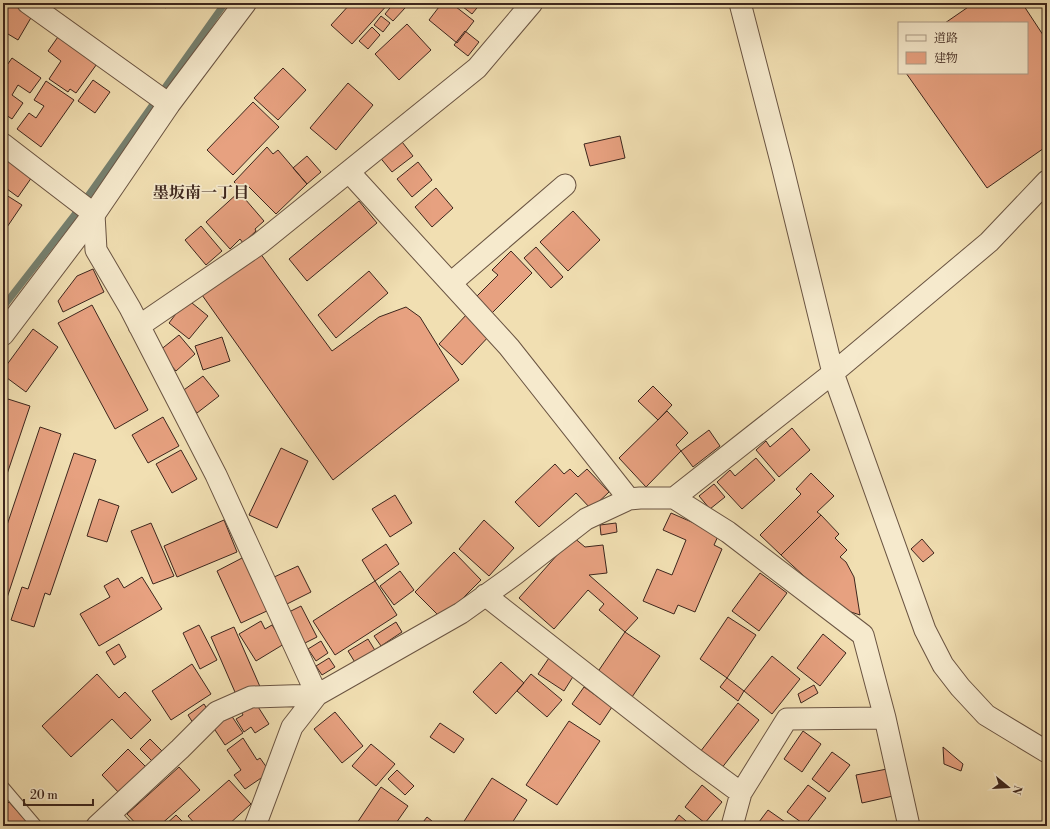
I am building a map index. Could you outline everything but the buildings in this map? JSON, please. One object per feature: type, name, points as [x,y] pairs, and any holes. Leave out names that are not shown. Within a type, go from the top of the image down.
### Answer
[{"type":"street","points":[[28,3],[169,104]]},
{"type":"street","points":[[3,334],[94,214],[169,104],[245,3]]},
{"type":"street","points":[[139,326],[259,244],[477,68],[532,3]]},
{"type":"street","points":[[740,3],[782,165],[833,373],[925,630],[943,665],[960,687],[986,715],[1047,752]]},
{"type":"street","points":[[3,144],[94,214],[96,250],[139,326],[216,475],[317,695]]},
{"type":"street","points":[[349,172],[509,347],[629,499]]},
{"type":"street","points":[[674,498],[833,373],[989,242],[1047,181]]},
{"type":"street","points":[[451,283],[565,185]]},
{"type":"street","points":[[255,826],[292,727],[317,695],[461,613],[586,520],[629,499],[674,498],[728,532],[863,635],[885,718],[909,826]]},
{"type":"street","points":[[485,595],[696,760],[741,793]]},
{"type":"street","points":[[97,826],[180,749],[217,712],[251,697],[317,695]]},
{"type":"street","points":[[732,826],[741,793],[787,719],[885,718]]},
{"type":"lane","points":[[3,786],[37,826]]},
{"type":"lane","points":[[113,811],[128,826]]},
{"type":"waterway","points":[[3,307],[73,217],[225,3]]},
{"type":"district","name":"墨坂南一丁目","points":[[201,193]]}]
